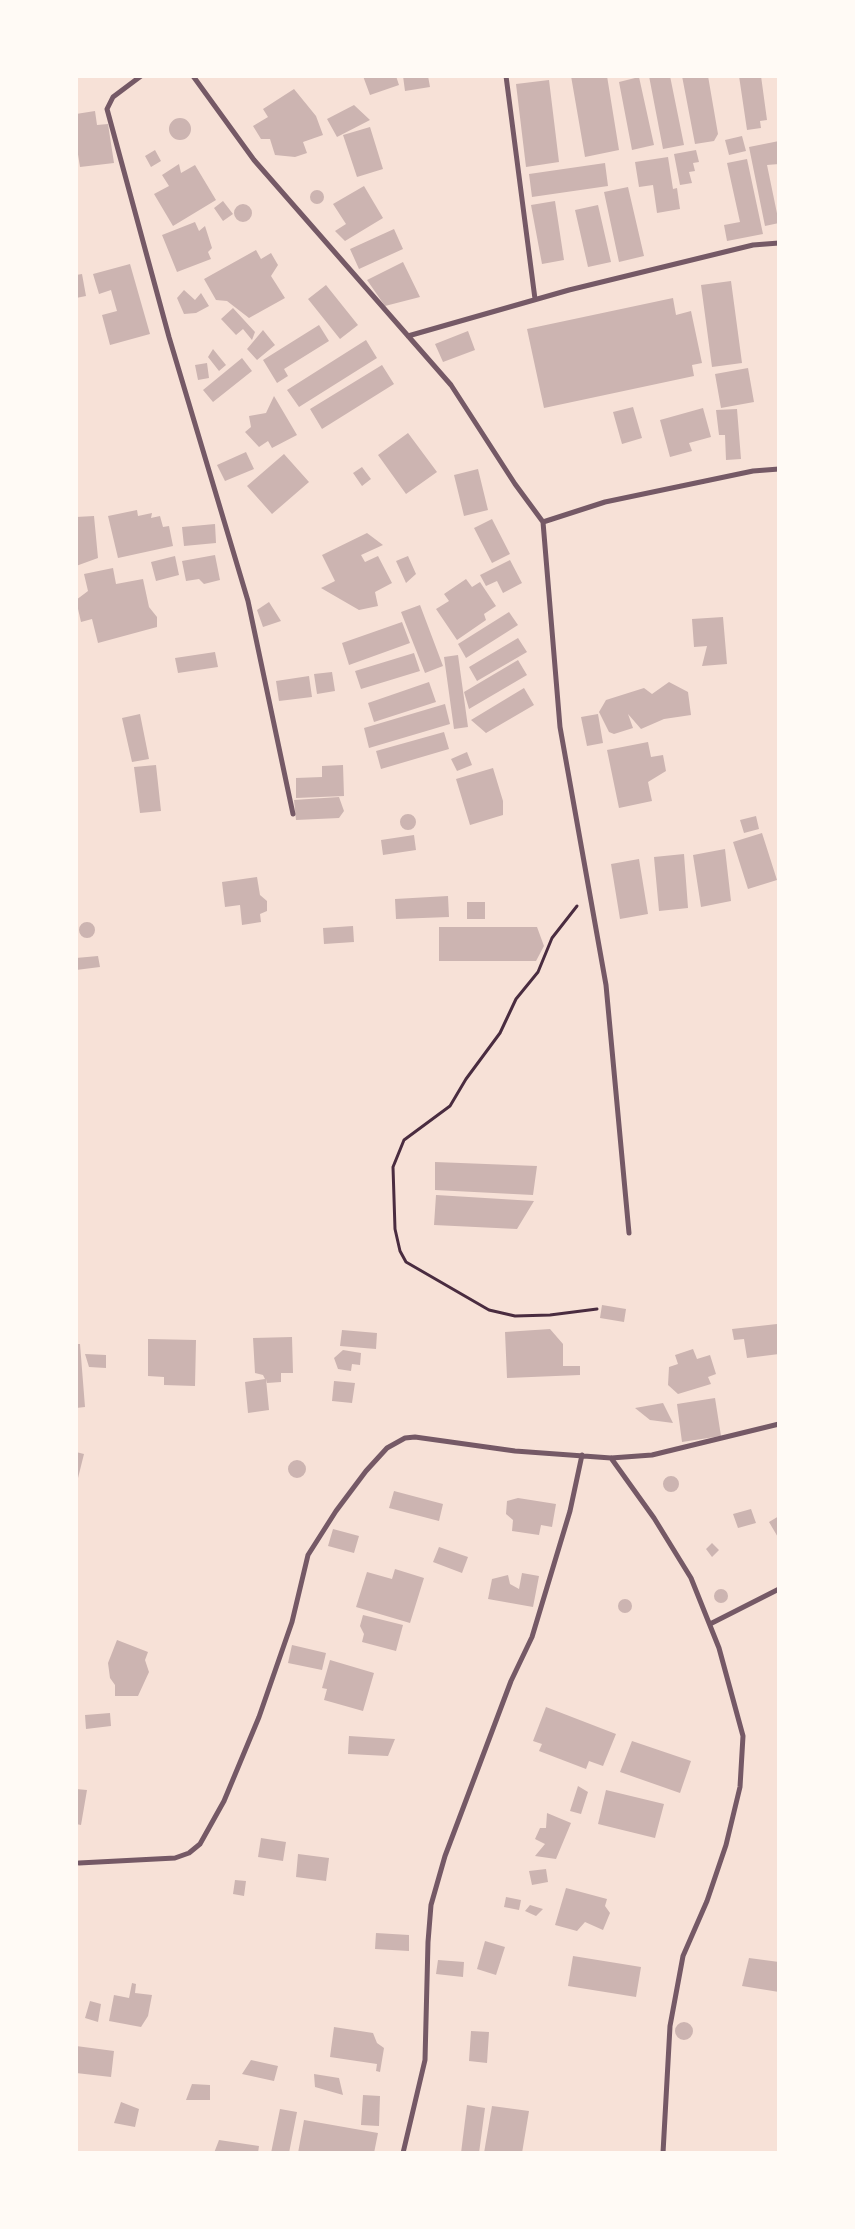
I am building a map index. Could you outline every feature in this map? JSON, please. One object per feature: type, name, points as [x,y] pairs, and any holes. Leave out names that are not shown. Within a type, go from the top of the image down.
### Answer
[{"type":"street","points":[[141,76],[113,97],[107,108],[169,337],[248,601],[293,814]]},
{"type":"street","points":[[193,76],[254,160],[451,385],[515,484],[543,522],[560,727],[606,985],[629,1233]]},
{"type":"street","points":[[506,76],[535,299]]},
{"type":"street","points":[[408,336],[535,299],[753,245],[779,243]]},
{"type":"street","points":[[543,522],[605,502],[753,472],[779,469]]},
{"type":"street","points":[[79,1863],[175,1858],[189,1853],[200,1844],[224,1801],[259,1717],[292,1622],[308,1556],[336,1511],[366,1471],[387,1448],[405,1438],[415,1437],[515,1450],[612,1458],[652,1455],[779,1424]]},
{"type":"street","points":[[403,2153],[425,2060],[428,1942],[431,1905],[444,1856],[511,1681],[532,1637],[570,1511],[582,1455]]},
{"type":"street","points":[[612,1458],[654,1518],[691,1578],[719,1648],[743,1736],[740,1787],[726,1845],[707,1901],[683,1956],[670,2026],[662,2153]]},
{"type":"street","points":[[710,1624],[779,1589]]},
{"type":"path","points":[[589,892],[552,938],[538,972],[516,999],[500,1033],[466,1079],[450,1106],[404,1140],[393,1166],[396,1228],[400,1251],[406,1262],[489,1310],[515,1316],[550,1315],[597,1309]]},
{"type":"building","points":[[363,76],[396,76],[399,85],[370,95]]},
{"type":"building","points":[[403,76],[428,76],[430,87],[405,91]]},
{"type":"building","points":[[571,76],[607,76],[619,150],[585,157]]},
{"type":"building","points":[[649,76],[670,76],[684,145],[663,149]]},
{"type":"building","points":[[682,76],[708,76],[718,134],[714,141],[695,144]]},
{"type":"building","points":[[739,76],[761,76],[767,120],[760,121],[761,128],[747,130]]},
{"type":"building","points":[[639,77],[654,145],[632,150],[619,82]]},
{"type":"building","points":[[549,80],[559,162],[526,167],[516,84]]},
{"type":"building","points":[[294,89],[316,116],[323,135],[303,142],[307,153],[295,157],[275,155],[270,139],[261,139],[253,126],[268,117],[263,109]]},
{"type":"building","points":[[354,105],[370,120],[337,137],[327,119]]},
{"type":"building","points":[[95,111],[97,125],[108,124],[114,163],[80,167],[76,142],[76,114]]},
{"type":"building","points":[[180,118],[188,121],[191,129],[188,137],[180,140],[172,137],[169,129],[172,121]]},
{"type":"building","points":[[370,127],[383,169],[357,177],[343,135]]},
{"type":"building","points":[[742,136],[746,151],[729,155],[725,140]]},
{"type":"building","points":[[779,141],[779,164],[767,165],[779,223],[765,226],[749,147]]},
{"type":"building","points":[[155,150],[161,161],[151,167],[145,156]]},
{"type":"building","points":[[696,150],[699,162],[693,163],[695,171],[689,172],[692,183],[680,185],[674,154]]},
{"type":"building","points":[[668,157],[673,189],[677,188],[680,209],[657,213],[653,185],[639,187],[635,162]]},
{"type":"building","points":[[747,159],[763,234],[727,241],[724,225],[740,222],[727,163]]},
{"type":"building","points":[[605,163],[608,186],[532,197],[529,174]]},
{"type":"building","points":[[179,164],[181,173],[195,165],[216,200],[173,226],[154,194],[169,186],[162,175]]},
{"type":"building","points":[[364,186],[383,218],[345,241],[335,231],[346,224],[333,204]]},
{"type":"building","points":[[628,187],[644,256],[619,262],[604,192]]},
{"type":"building","points":[[314,190],[320,190],[324,197],[320,204],[314,204],[310,200],[310,194]]},
{"type":"building","points":[[223,201],[233,214],[223,221],[214,208]]},
{"type":"building","points":[[555,201],[564,260],[542,264],[531,205]]},
{"type":"building","points":[[243,204],[249,207],[252,213],[249,219],[243,222],[237,219],[234,213],[237,207]]},
{"type":"building","points":[[598,205],[611,262],[588,267],[575,210]]},
{"type":"building","points":[[195,222],[199,231],[205,226],[212,248],[208,252],[211,259],[177,272],[162,235]]},
{"type":"building","points":[[394,229],[403,249],[359,269],[350,249]]},
{"type":"building","points":[[256,250],[261,259],[271,253],[278,265],[271,276],[285,298],[249,318],[227,301],[216,300],[204,279]]},
{"type":"building","points":[[403,262],[420,297],[385,306],[367,280]]},
{"type":"building","points":[[130,264],[150,334],[110,345],[102,315],[117,311],[111,290],[99,294],[93,274]]},
{"type":"building","points":[[82,274],[86,296],[76,298],[76,275]]},
{"type":"building","points":[[731,281],[742,363],[712,367],[701,285]]},
{"type":"building","points":[[326,285],[358,325],[340,339],[308,299]]},
{"type":"building","points":[[184,290],[195,300],[201,293],[209,306],[196,313],[184,314],[177,298]]},
{"type":"building","points":[[673,298],[676,315],[691,311],[702,363],[692,365],[694,376],[544,408],[527,329]]},
{"type":"building","points":[[233,308],[255,332],[252,340],[243,329],[236,335],[221,319]]},
{"type":"building","points":[[319,325],[329,341],[284,369],[288,376],[277,383],[263,360]]},
{"type":"building","points":[[263,330],[275,345],[257,360],[247,349]]},
{"type":"building","points":[[468,331],[475,350],[443,362],[435,344]]},
{"type":"building","points":[[366,340],[377,358],[299,407],[287,390]]},
{"type":"building","points":[[213,349],[226,365],[219,371],[208,357]]},
{"type":"building","points":[[242,358],[252,371],[213,402],[203,390]]},
{"type":"building","points":[[207,363],[209,378],[198,380],[195,365]]},
{"type":"building","points":[[382,365],[394,384],[322,429],[310,409]]},
{"type":"building","points":[[748,368],[754,402],[721,408],[715,374]]},
{"type":"building","points":[[274,396],[297,435],[272,448],[268,441],[259,447],[245,432],[251,427],[249,416],[266,413]]},
{"type":"building","points":[[633,407],[642,438],[622,444],[613,412]]},
{"type":"building","points":[[703,408],[711,437],[689,443],[692,451],[670,457],[660,420]]},
{"type":"building","points":[[737,409],[741,459],[726,460],[725,435],[719,435],[716,410]]},
{"type":"building","points":[[408,433],[437,472],[406,494],[378,455]]},
{"type":"building","points":[[246,452],[254,469],[225,481],[217,465]]},
{"type":"building","points":[[284,454],[309,482],[272,514],[247,486]]},
{"type":"building","points":[[362,467],[371,479],[362,486],[353,473]]},
{"type":"building","points":[[478,469],[488,510],[464,516],[454,475]]},
{"type":"building","points":[[137,510],[138,516],[152,513],[151,518],[160,516],[163,527],[169,526],[173,546],[118,558],[108,516]]},
{"type":"building","points":[[94,516],[98,558],[76,566],[76,517]]},
{"type":"building","points":[[492,519],[510,554],[492,563],[474,528]]},
{"type":"building","points":[[215,524],[216,543],[184,546],[182,527]]},
{"type":"building","points":[[367,533],[383,545],[361,555],[365,562],[378,556],[392,583],[375,592],[378,606],[359,610],[321,588],[335,581],[322,555]]},
{"type":"building","points":[[215,555],[220,580],[204,584],[199,579],[186,581],[182,561]]},
{"type":"building","points":[[175,556],[179,575],[156,581],[151,562]]},
{"type":"building","points":[[408,556],[416,574],[406,583],[396,561]]},
{"type":"building","points":[[510,560],[522,583],[503,593],[497,581],[486,586],[480,575]]},
{"type":"building","points":[[113,568],[116,584],[143,579],[149,607],[157,617],[157,627],[98,643],[92,619],[81,622],[76,600],[88,591],[84,574]]},
{"type":"building","points":[[466,579],[472,587],[480,582],[496,606],[484,614],[486,620],[457,640],[436,609],[449,601],[444,594]]},
{"type":"building","points":[[269,602],[281,621],[263,627],[257,610]]},
{"type":"building","points":[[420,605],[443,666],[425,673],[401,612]]},
{"type":"building","points":[[509,612],[518,625],[466,658],[458,644]]},
{"type":"building","points":[[723,617],[727,664],[702,666],[707,646],[694,647],[692,619]]},
{"type":"building","points":[[402,622],[410,643],[349,665],[342,643]]},
{"type":"building","points":[[518,638],[527,652],[477,681],[469,667]]},
{"type":"building","points":[[215,652],[218,667],[178,673],[175,658]]},
{"type":"building","points":[[414,653],[420,671],[361,689],[355,671]]},
{"type":"building","points":[[458,655],[468,727],[454,729],[444,657]]},
{"type":"building","points":[[518,660],[527,675],[469,709],[464,692]]},
{"type":"building","points":[[332,672],[335,691],[317,694],[314,674]]},
{"type":"building","points":[[309,676],[312,697],[279,701],[276,681]]},
{"type":"building","points":[[429,682],[436,702],[374,722],[368,703]]},
{"type":"building","points":[[669,682],[688,692],[691,715],[664,719],[641,729],[628,714],[633,728],[614,734],[609,732],[599,712],[606,700],[644,688],[652,694]]},
{"type":"building","points":[[524,688],[534,705],[486,733],[471,720]]},
{"type":"building","points":[[445,704],[450,724],[369,748],[364,728]]},
{"type":"building","points":[[140,714],[149,759],[132,762],[122,718]]},
{"type":"building","points":[[598,714],[603,743],[587,746],[581,717]]},
{"type":"building","points":[[444,732],[449,749],[381,769],[376,751]]},
{"type":"building","points":[[648,742],[651,757],[663,755],[666,771],[648,782],[652,801],[619,808],[607,750]]},
{"type":"building","points":[[467,752],[472,765],[457,771],[451,759]]},
{"type":"building","points":[[156,765],[161,811],[140,813],[134,767]]},
{"type":"building","points":[[343,765],[344,796],[296,798],[296,778],[322,777],[322,766]]},
{"type":"building","points":[[493,768],[503,801],[503,815],[470,825],[456,779]]},
{"type":"building","points":[[339,797],[344,811],[339,818],[296,820],[294,800]]},
{"type":"building","points":[[408,814],[416,822],[408,830],[400,822]]},
{"type":"building","points":[[756,816],[759,829],[744,833],[740,820]]},
{"type":"building","points":[[762,833],[777,880],[748,889],[733,842]]},
{"type":"building","points":[[414,835],[416,850],[383,855],[381,840]]},
{"type":"building","points":[[725,849],[731,901],[701,907],[693,855]]},
{"type":"building","points":[[684,854],[688,908],[659,911],[654,857]]},
{"type":"building","points":[[639,859],[648,914],[620,919],[611,864]]},
{"type":"building","points":[[257,877],[260,895],[267,901],[267,911],[260,914],[261,922],[242,925],[240,905],[225,907],[222,882]]},
{"type":"building","points":[[448,896],[449,917],[396,919],[395,899]]},
{"type":"building","points":[[467,902],[485,902],[485,919],[467,919]]},
{"type":"building","points":[[87,922],[93,924],[95,930],[93,936],[87,938],[81,936],[79,930],[81,924]]},
{"type":"building","points":[[353,926],[354,942],[324,944],[323,928]]},
{"type":"building","points":[[439,927],[537,927],[544,946],[536,961],[439,961]]},
{"type":"building","points":[[98,956],[100,967],[76,970],[76,958]]},
{"type":"building","points":[[435,1162],[537,1166],[533,1195],[435,1190]]},
{"type":"building","points":[[436,1195],[534,1201],[517,1229],[434,1225]]},
{"type":"building","points":[[602,1305],[626,1309],[624,1322],[600,1318]]},
{"type":"building","points":[[777,1324],[779,1354],[747,1358],[744,1339],[734,1340],[732,1329]]},
{"type":"building","points":[[550,1329],[563,1344],[563,1366],[580,1366],[580,1375],[507,1378],[505,1332]]},
{"type":"building","points":[[342,1330],[377,1333],[376,1349],[340,1346]]},
{"type":"building","points":[[292,1337],[293,1373],[281,1373],[281,1382],[267,1383],[266,1379],[269,1410],[248,1413],[245,1382],[265,1379],[263,1375],[255,1373],[253,1338]]},
{"type":"building","points":[[148,1339],[196,1340],[195,1386],[164,1385],[164,1377],[148,1376]]},
{"type":"building","points":[[76,1344],[80,1344],[85,1407],[76,1408]]},
{"type":"building","points":[[693,1349],[697,1359],[710,1355],[716,1374],[708,1377],[711,1384],[678,1394],[668,1385],[669,1367],[678,1364],[675,1355]]},
{"type":"building","points":[[343,1350],[361,1353],[360,1365],[352,1364],[351,1371],[338,1369],[334,1358]]},
{"type":"building","points":[[85,1354],[106,1355],[106,1368],[89,1367]]},
{"type":"building","points":[[334,1381],[355,1383],[352,1403],[332,1401]]},
{"type":"building","points":[[715,1398],[721,1436],[682,1442],[677,1404]]},
{"type":"building","points":[[663,1403],[673,1423],[650,1420],[635,1408]]},
{"type":"building","points":[[76,1452],[84,1454],[77,1482],[76,1482]]},
{"type":"building","points":[[297,1460],[303,1463],[306,1469],[303,1475],[297,1478],[291,1475],[288,1469],[291,1463]]},
{"type":"building","points":[[668,1476],[674,1476],[679,1481],[677,1490],[668,1492],[663,1487],[663,1481]]},
{"type":"building","points":[[394,1491],[443,1504],[439,1521],[389,1508]]},
{"type":"building","points":[[518,1498],[556,1504],[552,1527],[541,1525],[539,1535],[512,1531],[513,1520],[506,1514],[507,1501]]},
{"type":"building","points":[[751,1509],[756,1523],[738,1528],[733,1514]]},
{"type":"building","points":[[779,1516],[779,1539],[769,1522]]},
{"type":"building","points":[[333,1529],[359,1536],[354,1553],[328,1546]]},
{"type":"building","points":[[712,1543],[719,1550],[712,1557],[706,1549]]},
{"type":"building","points":[[439,1547],[468,1557],[462,1573],[433,1562]]},
{"type":"building","points":[[395,1569],[424,1578],[410,1623],[356,1607],[367,1572],[392,1579]]},
{"type":"building","points":[[522,1573],[539,1576],[533,1607],[488,1599],[492,1579],[508,1575],[510,1584],[519,1589]]},
{"type":"building","points":[[718,1589],[724,1589],[728,1596],[724,1603],[718,1603],[714,1599],[714,1593]]},
{"type":"building","points":[[625,1599],[630,1601],[632,1606],[630,1611],[625,1613],[620,1611],[618,1606],[620,1601]]},
{"type":"building","points":[[363,1615],[403,1625],[396,1651],[362,1642],[364,1634],[360,1626]]},
{"type":"building","points":[[117,1640],[148,1652],[145,1660],[149,1672],[138,1696],[115,1696],[115,1685],[110,1678],[108,1663]]},
{"type":"building","points":[[292,1645],[326,1653],[322,1670],[288,1663]]},
{"type":"building","points":[[330,1660],[374,1673],[363,1711],[324,1700],[327,1689],[322,1688]]},
{"type":"building","points":[[546,1707],[616,1734],[603,1766],[589,1761],[586,1769],[539,1751],[542,1744],[533,1741]]},
{"type":"building","points":[[110,1713],[111,1726],[86,1729],[85,1715]]},
{"type":"building","points":[[349,1736],[395,1739],[388,1756],[348,1754]]},
{"type":"building","points":[[632,1741],[691,1761],[680,1793],[620,1772]]},
{"type":"building","points":[[578,1786],[588,1792],[581,1814],[570,1811]]},
{"type":"building","points":[[76,1789],[87,1790],[81,1825],[76,1824]]},
{"type":"building","points":[[606,1790],[664,1804],[655,1838],[598,1824]]},
{"type":"building","points":[[547,1813],[571,1823],[556,1859],[535,1856],[545,1844],[535,1839],[540,1828],[546,1828]]},
{"type":"building","points":[[261,1838],[286,1842],[283,1861],[258,1857]]},
{"type":"building","points":[[298,1854],[329,1858],[326,1881],[296,1877]]},
{"type":"building","points":[[546,1869],[548,1882],[532,1885],[529,1871]]},
{"type":"building","points":[[235,1880],[246,1881],[244,1896],[233,1894]]},
{"type":"building","points":[[566,1888],[607,1899],[605,1906],[610,1913],[603,1930],[585,1922],[577,1931],[555,1925]]},
{"type":"building","points":[[506,1897],[521,1900],[519,1910],[504,1907]]},
{"type":"building","points":[[530,1905],[543,1909],[536,1916],[525,1911]]},
{"type":"building","points":[[376,1933],[409,1935],[409,1951],[375,1949]]},
{"type":"building","points":[[485,1941],[505,1947],[496,1975],[477,1969]]},
{"type":"building","points":[[573,1956],[641,1967],[636,1997],[568,1986]]},
{"type":"building","points":[[749,1958],[779,1962],[779,1992],[742,1986]]},
{"type":"building","points":[[438,1960],[464,1962],[463,1977],[436,1974]]},
{"type":"building","points":[[132,1983],[136,1984],[135,1993],[152,1995],[148,2016],[141,2027],[109,2021],[114,1995],[129,1998]]},
{"type":"building","points":[[90,2001],[101,2004],[98,2022],[85,2018]]},
{"type":"building","points":[[684,2022],[692,2027],[693,2031],[688,2039],[684,2040],[676,2035],[675,2031],[680,2023]]},
{"type":"building","points":[[334,2027],[373,2033],[377,2043],[384,2048],[380,2072],[376,2071],[377,2064],[330,2057]]},
{"type":"building","points":[[471,2031],[489,2032],[487,2063],[469,2061]]},
{"type":"building","points":[[76,2046],[114,2051],[111,2077],[76,2073]]},
{"type":"building","points":[[251,2060],[278,2066],[274,2081],[242,2074]]},
{"type":"building","points":[[314,2074],[339,2078],[343,2095],[315,2087]]},
{"type":"building","points":[[192,2084],[210,2085],[210,2100],[186,2100]]},
{"type":"building","points":[[363,2095],[380,2096],[379,2126],[361,2125]]},
{"type":"building","points":[[121,2102],[139,2109],[135,2127],[114,2123]]},
{"type":"building","points":[[467,2105],[485,2108],[479,2153],[461,2153]]},
{"type":"building","points":[[492,2106],[529,2111],[522,2153],[484,2153]]},
{"type":"building","points":[[280,2109],[297,2112],[289,2153],[271,2153]]},
{"type":"building","points":[[304,2120],[378,2133],[374,2153],[298,2153]]},
{"type":"building","points":[[219,2140],[259,2146],[258,2153],[214,2153]]}]
